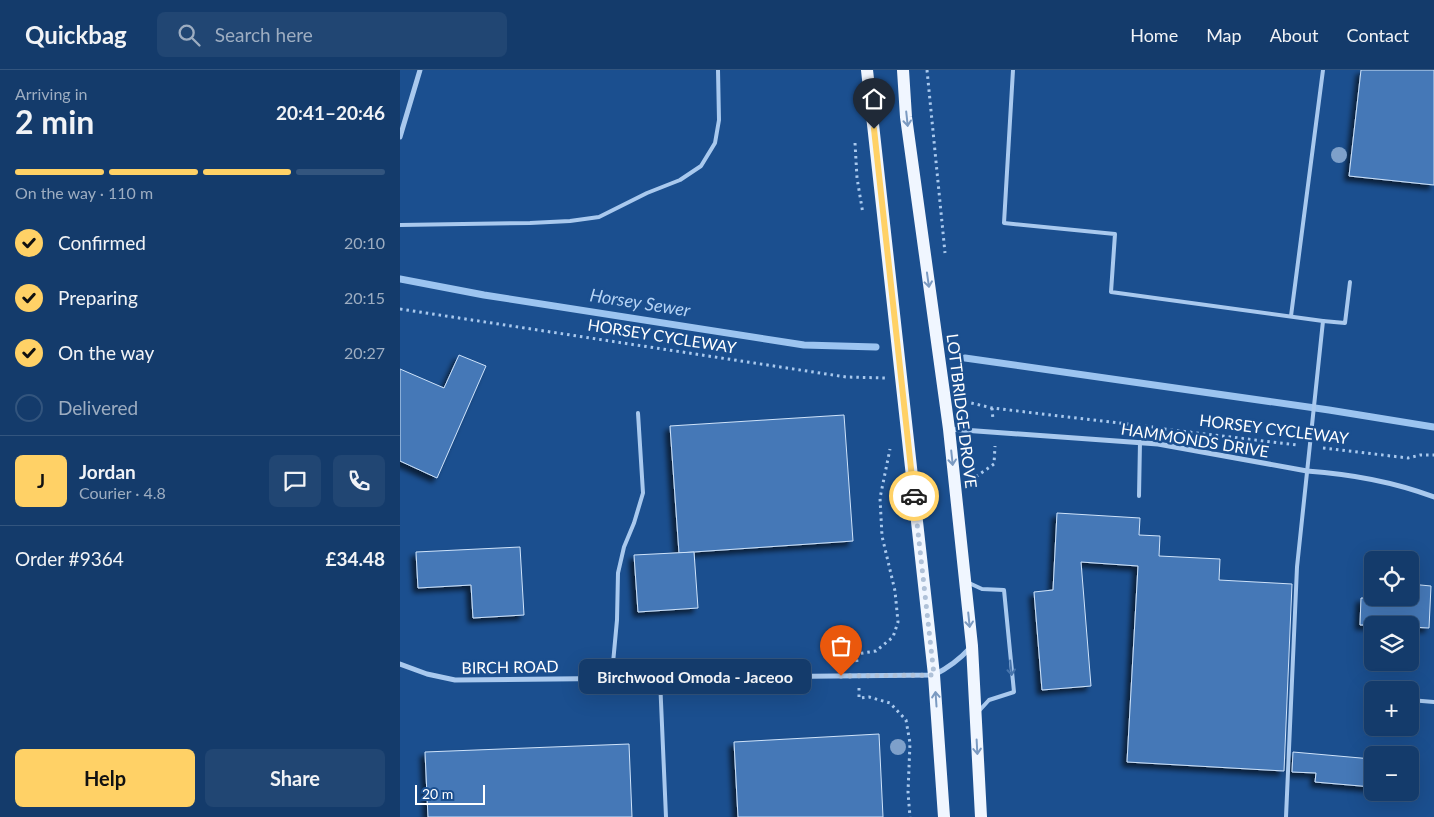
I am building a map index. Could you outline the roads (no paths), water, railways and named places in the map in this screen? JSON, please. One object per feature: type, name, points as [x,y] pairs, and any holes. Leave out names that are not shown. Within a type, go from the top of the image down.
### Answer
[{"type":"main road","points":[[867,70],[934,675],[944,817]]},
{"type":"main road","name":"LOTTBRIDGE DROVE","points":[[903,70],[906,117],[949,429],[972,646],[981,817]]},
{"type":"street","points":[[400,137],[420,70]]},
{"type":"street","name":"HAMMONDS DRIVE","points":[[949,429],[1158,444],[1307,471],[1384,482],[1410,488],[1434,497]]},
{"type":"street","name":"BIRCH ROAD","points":[[400,664],[427,674],[455,680],[934,675],[948,668],[972,646]]},
{"type":"lane","points":[[400,225],[530,223],[599,217],[647,193],[680,180],[701,166],[715,143],[719,120],[718,70]]},
{"type":"lane","points":[[1013,70],[1004,223],[1115,234],[1111,292],[1345,323],[1350,282]]},
{"type":"lane","points":[[1291,316],[1323,70]]},
{"type":"lane","points":[[1286,817],[1297,567],[1323,321]]},
{"type":"lane","points":[[615,678],[613,663],[617,620],[618,573],[624,547],[643,493],[638,413]]},
{"type":"lane","points":[[1139,496],[1140,442]]},
{"type":"lane","points":[[965,581],[982,589],[1004,590],[1014,692],[990,700],[975,715]]},
{"type":"lane","points":[[660,679],[666,817]]},
{"type":"lane","points":[[1419,701],[1434,702]]},
{"type":"waterway","name":"Horsey Sewer","points":[[400,279],[484,295],[804,345],[876,347]]},
{"type":"waterway","points":[[965,358],[1329,410],[1434,427]]},
{"type":"place","name":"Birchwood Omoda - Jaceoo","points":[[841,676]]}]
